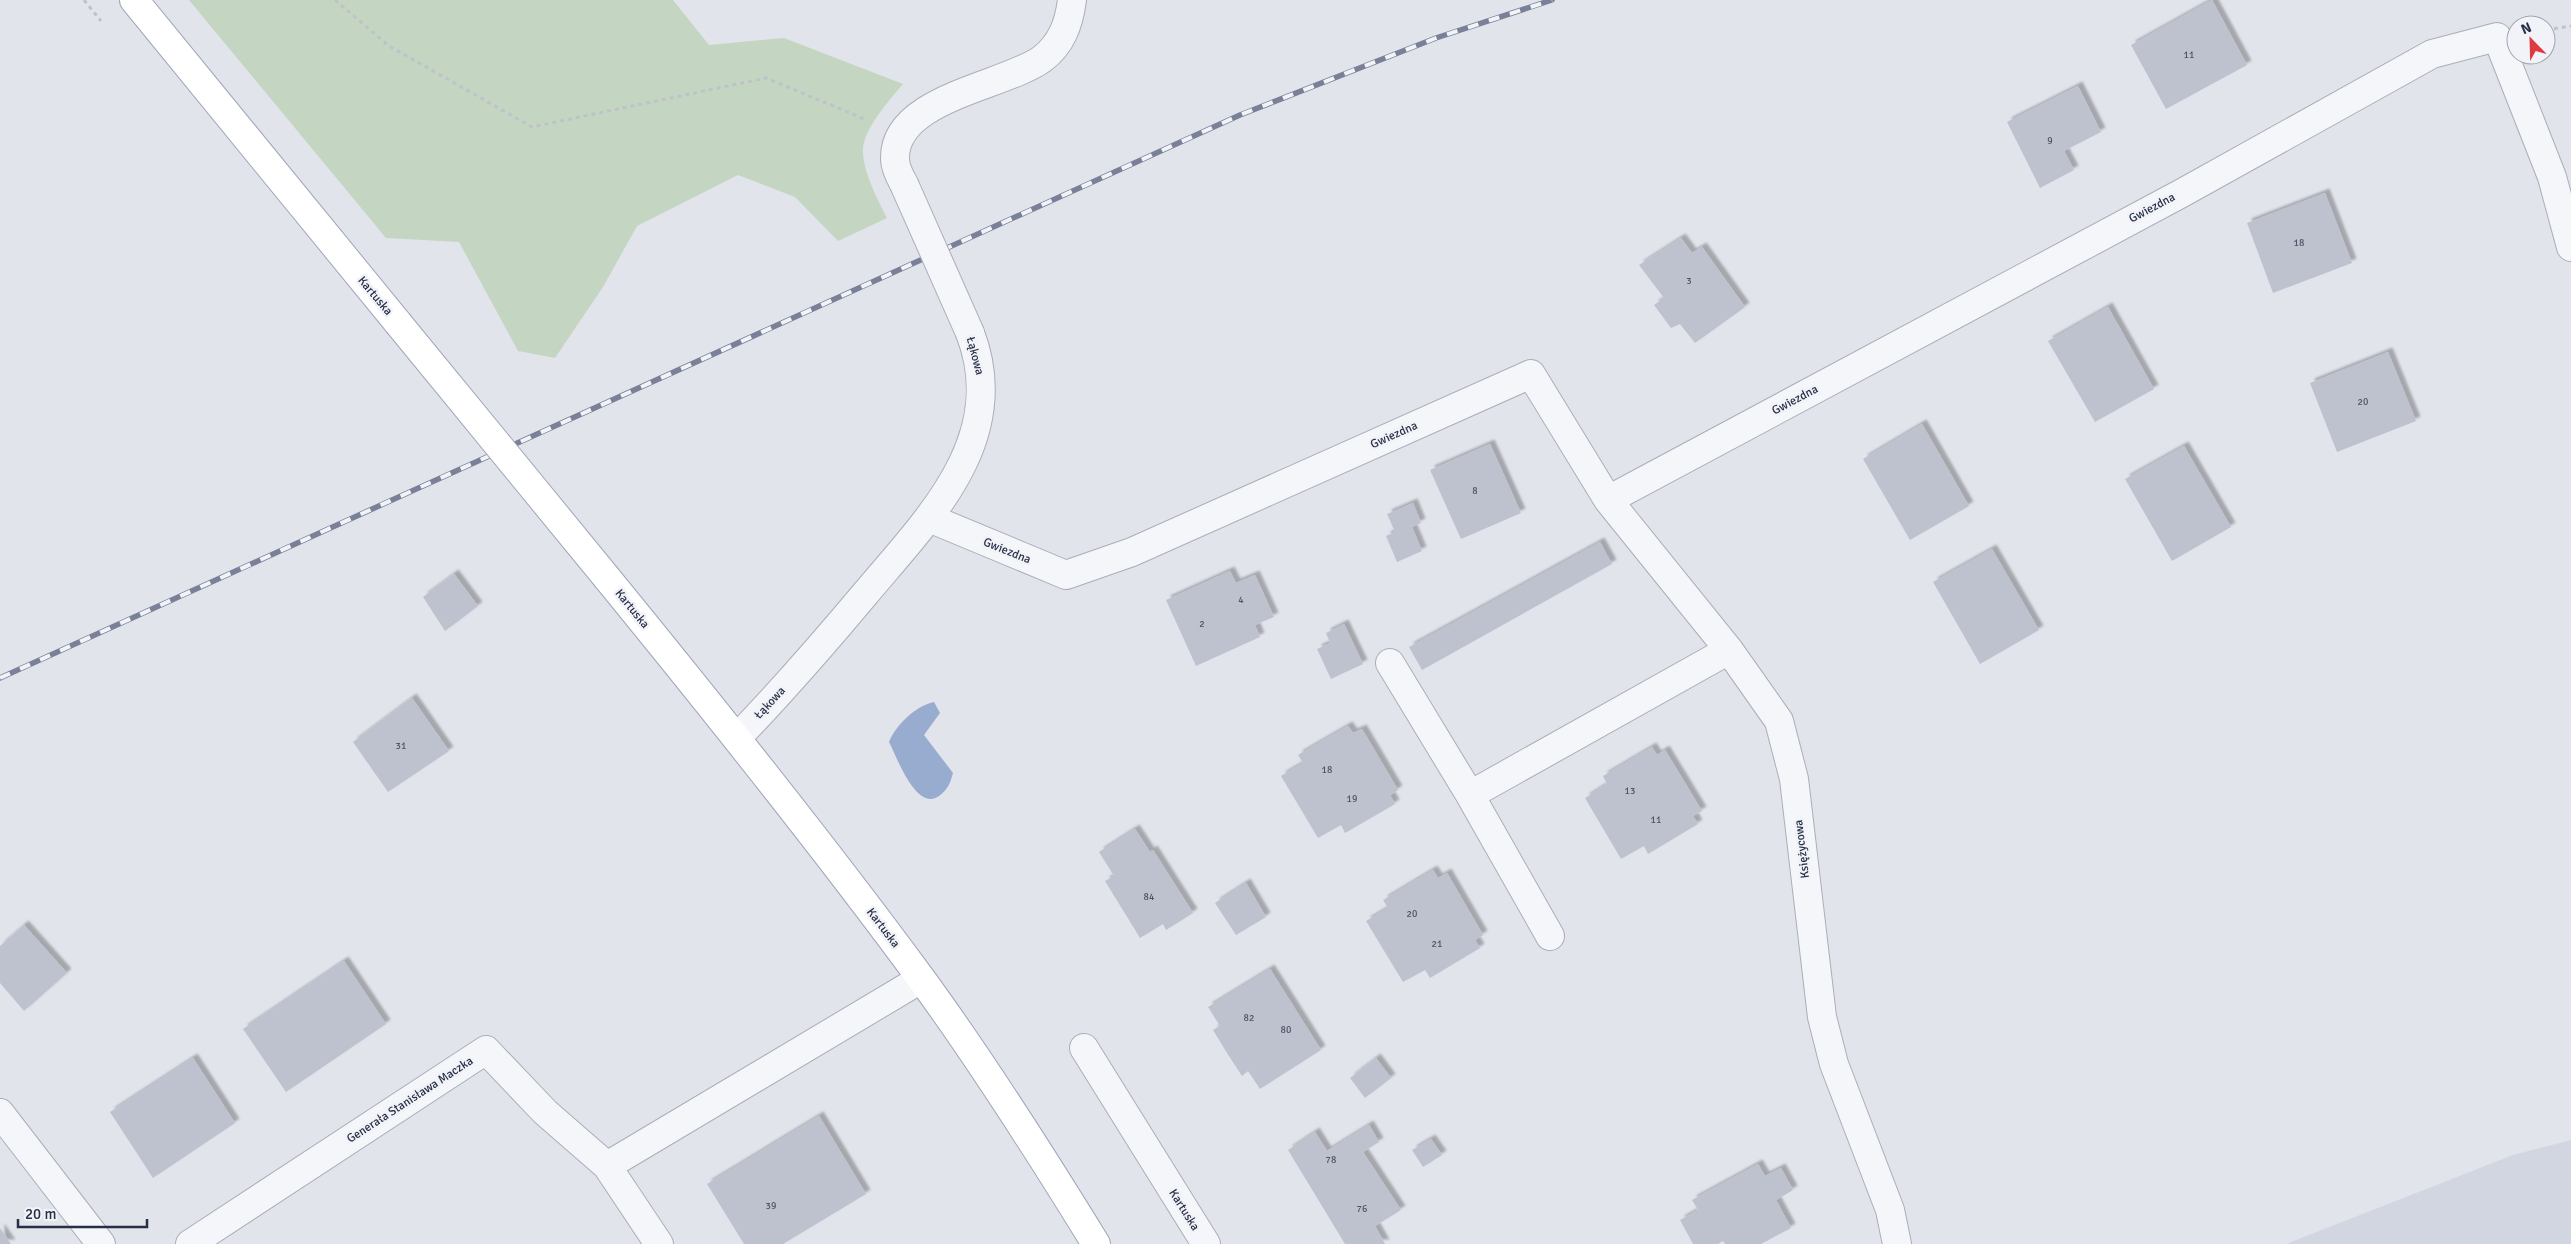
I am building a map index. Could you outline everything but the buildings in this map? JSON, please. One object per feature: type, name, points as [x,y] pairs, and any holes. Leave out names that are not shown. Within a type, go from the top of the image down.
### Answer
[{"type":"main road","name":"Kartuska","points":[[134,0],[737,738],[921,978],[1027,1133],[1096,1244]]},
{"type":"street","name":"Łąkowa","points":[[737,738],[821,646],[929,518],[958,473],[976,428],[983,389],[981,367],[970,333],[904,184],[895,160],[896,148],[915,119],[933,106],[1041,59],[1057,44],[1068,24],[1072,0]]},
{"type":"street","name":"Gwiezdna","points":[[929,518],[1066,575],[1132,552],[1531,374],[1608,500],[2182,193],[2432,54],[2497,37],[2552,177],[2571,247]]},
{"type":"street","name":"Księżycowa","points":[[1608,500],[1729,650],[1779,721],[1794,779],[1822,1017],[1834,1064],[1890,1210],[1897,1244]]},
{"type":"street","points":[[1470,795],[1729,650]]},
{"type":"street","points":[[1390,663],[1470,795],[1550,936]]},
{"type":"street","points":[[607,1166],[921,978]]},
{"type":"street","name":"Kartuska","points":[[1084,1048],[1206,1244]]},
{"type":"street","name":"Generała Stanisława Maczka","points":[[190,1244],[486,1050],[545,1112],[607,1166],[659,1244]]},
{"type":"street","points":[[0,1113],[101,1244]]},
{"type":"path","points":[[336,0],[389,46],[532,127],[766,78],[903,135]]},
{"type":"path","points":[[2556,28],[2571,26]]},
{"type":"shaded area","points":[[2571,1140],[2571,1244],[2286,1244],[2513,1155]]},
{"type":"green space","points":[[189,0],[673,0],[709,45],[784,38],[903,84],[873,124],[864,141],[863,149],[863,157],[868,175],[887,218],[838,241],[795,197],[738,175],[637,226],[603,287],[555,358],[518,351],[459,242],[386,238]]},
{"type":"water","points":[[934,702],[940,713],[924,735],[953,773],[945,791],[931,799],[915,790],[908,781],[889,742],[896,729],[907,717],[927,704]]},
{"type":"railway","points":[[0,678],[1240,115],[1436,38],[1552,0]]}]
